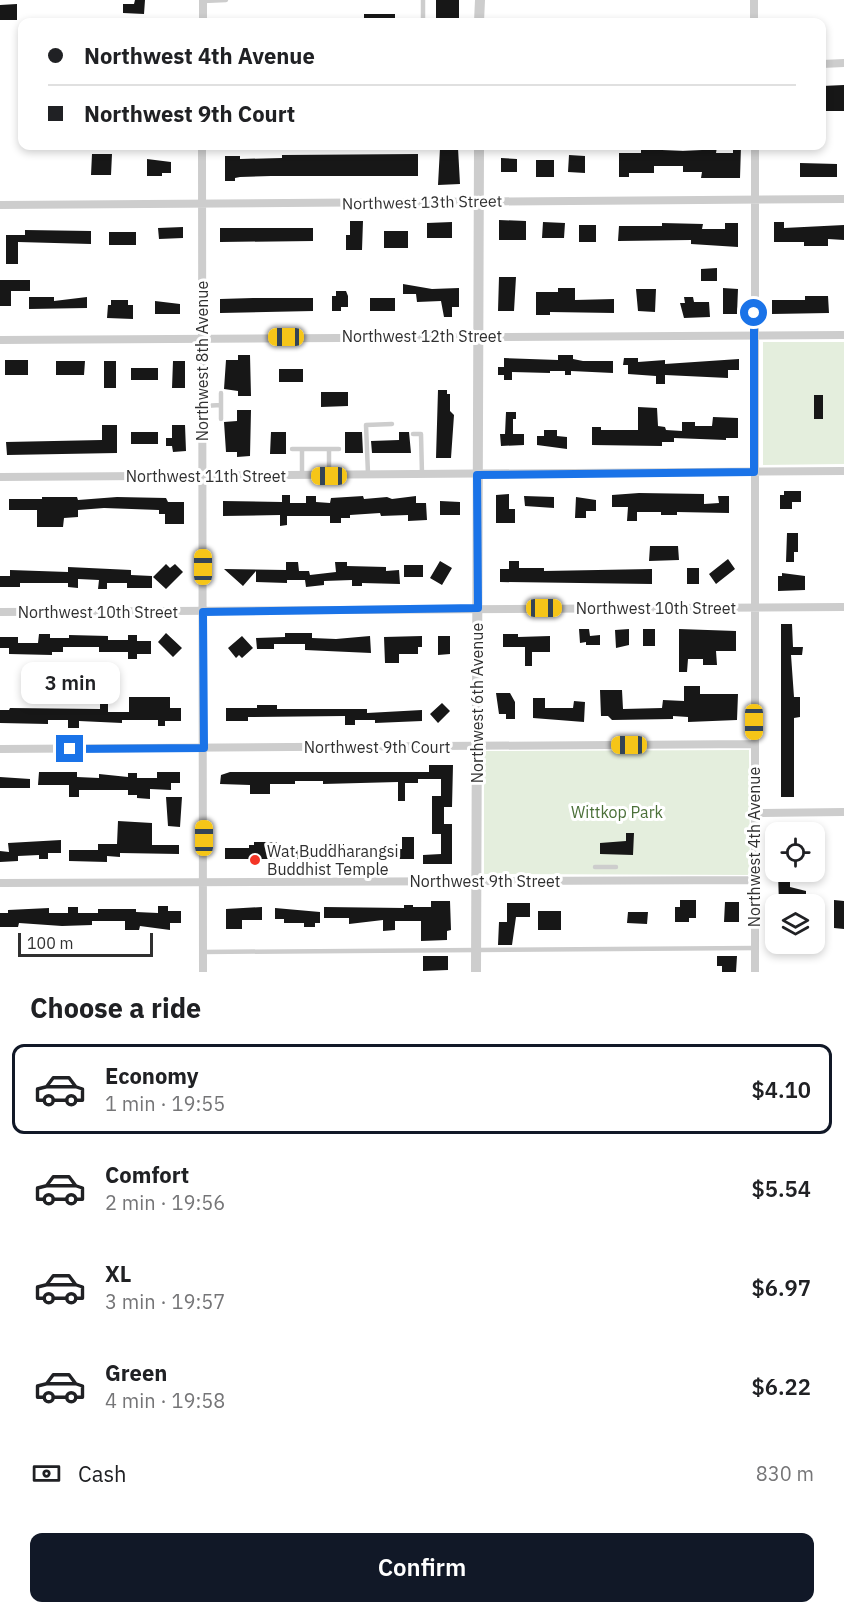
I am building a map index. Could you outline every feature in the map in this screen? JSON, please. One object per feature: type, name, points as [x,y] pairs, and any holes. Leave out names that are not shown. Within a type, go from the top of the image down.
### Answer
[{"type":"street","points":[[203,0],[203,18]]},
{"type":"street","points":[[479,18],[480,0]]},
{"type":"street","points":[[754,0],[754,18]]},
{"type":"street","points":[[826,64],[844,63]]},
{"type":"street","name":"Northwest 8th Avenue","points":[[202,150],[203,972]]},
{"type":"street","name":"Northwest 6th Avenue","points":[[476,972],[479,150]]},
{"type":"street","name":"Northwest 4th Avenue","points":[[755,150],[755,972]]},
{"type":"street","name":"Northwest 13th Street","points":[[0,205],[844,199]]},
{"type":"street","name":"Northwest 12th Street","points":[[0,340],[844,335]]},
{"type":"street","name":"Northwest 11th Street","points":[[0,477],[844,471]]},
{"type":"street","name":"Northwest 10th Street","points":[[0,612],[844,607]]},
{"type":"street","name":"Northwest 9th Court","points":[[0,750],[754,744]]},
{"type":"street","points":[[754,813],[844,813]]},
{"type":"street","name":"Northwest 9th Street","points":[[0,883],[754,880]]},
{"type":"lane","points":[[203,0],[226,0]]},
{"type":"lane","points":[[423,0],[423,18]]},
{"type":"lane","points":[[221,393],[221,419]]},
{"type":"lane","points":[[202,406],[221,405]]},
{"type":"lane","points":[[368,476],[366,424],[392,424]]},
{"type":"lane","points":[[413,434],[421,434],[422,475]]},
{"type":"lane","points":[[329,449],[329,476]]},
{"type":"lane","points":[[292,450],[339,449]]},
{"type":"lane","points":[[302,450],[302,476]]},
{"type":"lane","points":[[595,867],[616,867]]},
{"type":"lane","points":[[603,867],[603,880]]},
{"type":"lane","points":[[203,952],[755,948]]},
{"type":"green space","points":[[763,342],[844,342],[844,464],[763,465]]},
{"type":"green space","name":"Wittkop Park","points":[[749,750],[750,875],[484,874],[484,751]]},
{"type":"building","points":[[135,0],[145,0],[144,14],[123,13],[123,4],[134,4]]},
{"type":"building","points":[[436,0],[459,0],[459,18],[436,18]]},
{"type":"building","points":[[17,4],[17,20],[0,20],[0,5]]},
{"type":"building","points":[[364,14],[395,14],[395,18],[364,18]]},
{"type":"building","points":[[844,85],[844,111],[826,111],[826,86]]},
{"type":"building","points":[[440,150],[458,150],[460,184],[438,185]]},
{"type":"building","points":[[641,150],[716,150],[716,153],[733,153],[733,150],[741,150],[740,178],[701,178],[702,172],[683,172],[683,166],[654,166],[654,173],[629,173],[629,177],[619,177],[619,153],[641,153]]},
{"type":"building","points":[[92,154],[112,154],[111,175],[91,175]]},
{"type":"building","points":[[418,154],[418,176],[271,176],[240,177],[235,178],[235,181],[225,181],[225,156],[240,156],[240,159],[282,158],[282,155]]},
{"type":"building","points":[[569,155],[585,156],[585,173],[568,172]]},
{"type":"building","points":[[501,158],[517,159],[517,172],[501,172]]},
{"type":"building","points":[[147,159],[171,162],[171,173],[162,173],[162,176],[147,176]]},
{"type":"building","points":[[536,160],[554,160],[554,177],[536,177]]},
{"type":"building","points":[[800,163],[837,164],[837,177],[800,177]]},
{"type":"building","points":[[499,220],[526,221],[526,240],[499,240]]},
{"type":"building","points":[[350,221],[363,221],[362,250],[346,250],[346,235],[350,235]]},
{"type":"building","points":[[452,222],[452,238],[427,238],[427,223]]},
{"type":"building","points":[[543,222],[565,223],[564,238],[542,238]]},
{"type":"building","points":[[774,222],[784,222],[784,228],[844,225],[844,240],[828,239],[828,246],[804,246],[804,242],[774,242]]},
{"type":"building","points":[[662,223],[703,224],[702,229],[725,229],[725,223],[738,223],[738,247],[691,244],[691,240],[618,241],[619,226],[662,226]]},
{"type":"building","points":[[579,225],[596,225],[596,242],[579,242]]},
{"type":"building","points":[[183,227],[183,238],[159,239],[158,228]]},
{"type":"building","points":[[220,228],[313,228],[313,241],[220,242]]},
{"type":"building","points":[[25,230],[91,231],[91,244],[18,242],[18,264],[6,264],[6,235],[25,235]]},
{"type":"building","points":[[384,231],[408,231],[408,248],[384,248]]},
{"type":"building","points":[[109,232],[136,232],[136,245],[109,245]]},
{"type":"building","points":[[717,268],[717,281],[701,281],[701,269]]},
{"type":"building","points":[[499,277],[516,277],[514,311],[498,311]]},
{"type":"building","points":[[0,280],[30,280],[30,291],[11,291],[11,306],[0,306]]},
{"type":"building","points":[[403,284],[432,289],[459,288],[459,307],[452,307],[452,317],[444,317],[441,301],[417,302],[416,294],[403,294]]},
{"type":"building","points":[[558,288],[575,288],[575,300],[614,299],[614,313],[550,312],[550,315],[536,315],[536,292],[558,292]]},
{"type":"building","points":[[723,288],[738,289],[737,314],[723,314]]},
{"type":"building","points":[[636,289],[656,289],[655,312],[638,311]]},
{"type":"building","points":[[336,291],[346,291],[348,296],[348,307],[341,307],[341,311],[332,311],[332,296],[336,296]]},
{"type":"building","points":[[805,296],[828,296],[829,313],[772,314],[772,300],[805,300]]},
{"type":"building","points":[[29,297],[54,297],[54,301],[87,297],[87,308],[29,309]]},
{"type":"building","points":[[684,297],[693,297],[694,302],[709,302],[710,317],[684,318],[680,303],[685,303]]},
{"type":"building","points":[[313,298],[313,311],[220,313],[220,299]]},
{"type":"building","points":[[370,298],[395,298],[395,311],[370,311]]},
{"type":"building","points":[[111,300],[128,300],[128,305],[133,305],[133,319],[107,318],[108,305],[111,305]]},
{"type":"building","points":[[155,301],[180,304],[180,314],[155,314]]},
{"type":"building","points":[[238,355],[250,355],[251,396],[238,396],[238,391],[224,389],[226,360],[238,360]]},
{"type":"building","points":[[558,355],[573,355],[573,359],[583,361],[613,361],[613,373],[571,371],[571,375],[565,375],[565,371],[512,372],[512,380],[504,380],[504,375],[498,375],[498,367],[504,367],[504,358],[558,360]]},
{"type":"building","points":[[624,358],[638,358],[638,362],[665,360],[665,364],[739,359],[739,370],[728,370],[728,378],[665,375],[665,384],[656,384],[656,376],[628,374],[628,365],[623,365]]},
{"type":"building","points":[[5,360],[28,360],[28,375],[5,375]]},
{"type":"building","points":[[56,361],[85,361],[84,375],[56,375]]},
{"type":"building","points":[[104,361],[116,361],[116,388],[104,388]]},
{"type":"building","points":[[173,361],[185,361],[185,388],[172,388]]},
{"type":"building","points":[[131,368],[158,368],[158,380],[131,380]]},
{"type":"building","points":[[279,369],[303,369],[303,382],[279,382]]},
{"type":"building","points":[[438,390],[447,390],[447,394],[450,394],[450,411],[454,415],[451,458],[436,458]]},
{"type":"building","points":[[321,392],[348,392],[348,406],[321,407]]},
{"type":"building","points":[[814,395],[823,395],[823,419],[814,419]]},
{"type":"building","points":[[638,407],[657,408],[658,426],[665,427],[666,430],[682,431],[682,422],[695,422],[695,426],[712,426],[713,417],[738,418],[738,438],[726,438],[726,440],[674,438],[674,442],[662,442],[662,446],[592,445],[592,427],[601,427],[601,430],[638,430]]},
{"type":"building","points":[[237,410],[251,410],[250,456],[237,457],[237,452],[226,452],[224,422],[237,421]]},
{"type":"building","points":[[506,412],[516,412],[516,419],[513,419],[513,434],[524,434],[524,445],[501,446],[500,434],[505,434]]},
{"type":"building","points":[[102,425],[117,425],[117,453],[7,455],[6,442],[102,440]]},
{"type":"building","points":[[172,425],[185,425],[186,451],[173,452],[172,446],[166,446],[166,438],[172,438]]},
{"type":"building","points":[[544,430],[557,430],[557,436],[567,437],[567,449],[537,445],[537,436],[544,436]]},
{"type":"building","points":[[131,432],[158,432],[158,444],[131,444]]},
{"type":"building","points":[[271,432],[286,432],[286,454],[270,454]]},
{"type":"building","points":[[345,432],[362,432],[363,453],[345,453]]},
{"type":"building","points":[[399,432],[409,432],[411,453],[372,453],[371,441],[399,440]]},
{"type":"building","points":[[784,491],[801,491],[801,502],[792,502],[792,509],[780,509],[780,495],[784,495]]},
{"type":"building","points":[[509,494],[509,509],[515,509],[515,523],[496,523],[496,495]]},
{"type":"building","points":[[704,494],[704,504],[719,503],[718,496],[729,496],[729,513],[677,512],[677,515],[661,515],[661,512],[637,512],[637,521],[627,521],[628,507],[612,507],[612,495]]},
{"type":"building","points":[[282,495],[290,495],[290,503],[306,503],[306,496],[316,496],[316,502],[330,503],[331,498],[363,496],[364,499],[387,497],[392,499],[416,496],[416,503],[426,503],[427,520],[408,521],[408,515],[381,516],[380,513],[350,515],[350,518],[341,518],[341,523],[330,523],[330,516],[287,516],[287,525],[280,526],[280,515],[223,516],[223,501],[282,502]]},
{"type":"building","points":[[524,496],[554,497],[554,508],[525,506]]},
{"type":"building","points":[[42,497],[77,497],[78,500],[117,497],[166,498],[168,502],[184,502],[184,524],[165,524],[165,514],[159,514],[159,510],[104,508],[78,510],[78,517],[64,518],[63,527],[37,527],[37,510],[9,510],[9,499],[42,499]]},
{"type":"building","points":[[576,497],[596,500],[596,511],[586,511],[586,518],[575,518]]},
{"type":"building","points":[[440,501],[460,502],[460,515],[440,515]]},
{"type":"building","points":[[787,533],[798,533],[798,552],[794,552],[794,562],[786,562]]},
{"type":"building","points":[[650,546],[678,546],[679,560],[649,561]]},
{"type":"building","points":[[728,559],[735,569],[716,584],[709,574]]},
{"type":"building","points":[[440,561],[452,568],[442,585],[430,578]]},
{"type":"building","points":[[509,561],[519,561],[519,568],[544,568],[544,571],[652,569],[652,584],[500,582],[500,569],[509,569]]},
{"type":"building","points":[[286,562],[298,562],[299,571],[309,571],[310,575],[336,572],[335,562],[347,562],[347,566],[386,567],[386,571],[399,570],[400,584],[362,583],[362,586],[352,586],[352,580],[324,581],[324,585],[306,587],[305,580],[287,580],[287,583],[256,582],[256,571],[243,586],[224,569],[286,570]]},
{"type":"building","points":[[166,564],[170,568],[175,564],[183,572],[166,589],[153,577]]},
{"type":"building","points":[[404,565],[423,565],[423,577],[404,577]]},
{"type":"building","points":[[68,567],[131,570],[131,575],[152,576],[152,588],[127,588],[127,583],[107,583],[107,589],[98,589],[99,580],[78,579],[78,588],[68,587],[68,583],[20,583],[20,587],[0,587],[0,576],[10,576],[10,570],[68,572]]},
{"type":"building","points":[[687,568],[699,568],[699,584],[687,584]]},
{"type":"building","points":[[782,573],[805,576],[805,590],[778,591],[778,576],[782,576]]},
{"type":"building","points":[[781,624],[792,624],[793,647],[803,647],[802,655],[791,655],[794,697],[800,697],[800,717],[794,718],[794,797],[781,797]]},
{"type":"building","points":[[579,629],[589,629],[590,636],[600,635],[600,645],[580,643]]},
{"type":"building","points":[[629,629],[629,645],[616,648],[615,630]]},
{"type":"building","points":[[643,629],[655,629],[655,646],[643,646]]},
{"type":"building","points":[[679,629],[736,631],[736,651],[716,651],[717,665],[703,665],[703,659],[688,659],[687,672],[679,672]]},
{"type":"building","points":[[166,633],[182,648],[173,657],[158,642]]},
{"type":"building","points":[[285,633],[312,633],[312,638],[336,639],[370,636],[371,653],[305,650],[305,644],[274,644],[274,649],[257,649],[256,638],[285,637]]},
{"type":"building","points":[[39,634],[50,634],[50,638],[69,638],[69,635],[108,636],[108,640],[128,640],[128,635],[137,635],[137,641],[151,641],[151,654],[137,654],[137,659],[128,659],[128,652],[99,652],[99,647],[63,647],[63,652],[52,652],[52,655],[9,654],[9,648],[0,648],[0,637],[18,637],[18,643],[38,643]]},
{"type":"building","points":[[503,634],[518,634],[518,637],[550,636],[550,652],[532,652],[532,666],[525,666],[525,647],[503,647]]},
{"type":"building","points":[[242,636],[253,648],[242,658],[239,655],[236,658],[228,648]]},
{"type":"building","points":[[422,636],[422,647],[418,647],[418,654],[399,654],[399,663],[385,663],[384,637]]},
{"type":"building","points":[[438,636],[450,636],[450,654],[438,655]]},
{"type":"building","points":[[684,686],[700,686],[700,694],[738,694],[737,720],[688,722],[688,717],[673,716],[673,719],[612,720],[608,716],[601,716],[600,690],[622,690],[623,709],[662,708],[663,700],[684,701]]},
{"type":"building","points":[[496,693],[510,693],[515,702],[515,719],[506,719],[506,714],[499,714]]},
{"type":"building","points":[[129,697],[170,697],[170,708],[181,708],[181,721],[165,721],[165,726],[158,726],[158,720],[122,720],[122,723],[79,721],[79,728],[68,728],[68,720],[48,720],[48,724],[0,723],[0,710],[10,708],[100,709],[100,703],[108,703],[108,712],[129,712]]},
{"type":"building","points":[[533,698],[545,698],[545,708],[573,708],[574,701],[585,702],[584,722],[533,718]]},
{"type":"building","points":[[442,703],[450,711],[438,723],[430,714]]},
{"type":"building","points":[[257,705],[277,705],[277,709],[367,709],[367,713],[422,710],[422,721],[375,723],[375,720],[355,720],[355,725],[345,725],[345,716],[248,717],[248,721],[226,721],[226,708],[257,708]]},
{"type":"building","points":[[429,765],[453,765],[452,807],[444,807],[444,824],[452,824],[452,864],[423,864],[423,855],[441,854],[441,834],[432,834],[432,796],[441,796],[441,779],[418,779],[418,783],[405,783],[405,801],[398,801],[398,782],[323,784],[323,781],[295,781],[295,784],[270,784],[270,794],[250,794],[250,785],[220,784],[221,775],[230,772],[429,772]]},
{"type":"building","points":[[39,772],[77,772],[77,777],[99,778],[99,774],[128,777],[128,773],[137,773],[137,778],[157,778],[157,772],[180,772],[180,783],[171,783],[171,790],[150,789],[150,799],[128,795],[128,790],[79,790],[79,797],[69,797],[69,785],[38,785]]},
{"type":"building","points":[[0,777],[30,779],[30,788],[0,788]]},
{"type":"building","points":[[166,797],[182,797],[180,827],[168,826]]},
{"type":"building","points":[[118,821],[152,823],[152,845],[179,845],[179,854],[120,853],[120,857],[107,856],[107,862],[69,861],[69,850],[98,850],[98,844],[117,844]]},
{"type":"building","points":[[626,833],[634,833],[633,855],[600,854],[600,843],[626,841]]},
{"type":"building","points":[[402,837],[414,837],[414,859],[225,859],[225,848],[249,848],[249,845],[254,845],[254,842],[277,842],[277,850],[323,850],[323,844],[344,844],[344,849],[402,849]]},
{"type":"building","points":[[61,840],[61,853],[48,853],[48,859],[39,859],[39,855],[18,856],[18,861],[0,862],[0,851],[9,852],[8,843]]},
{"type":"building","points":[[778,882],[790,882],[790,887],[806,891],[806,894],[779,894]]},
{"type":"building","points":[[680,900],[696,900],[696,918],[689,918],[689,922],[675,922],[675,907],[680,907]]},
{"type":"building","points":[[834,900],[844,901],[844,929],[834,928]]},
{"type":"building","points":[[431,901],[450,901],[451,930],[447,931],[447,940],[421,941],[421,921],[395,921],[395,930],[383,931],[383,920],[349,924],[349,918],[324,918],[324,907],[404,908],[404,905],[413,905],[413,907],[431,907]]},
{"type":"building","points":[[725,902],[739,902],[739,922],[724,922]]},
{"type":"building","points":[[507,903],[530,903],[530,917],[516,917],[512,945],[498,945],[499,922],[507,922]]},
{"type":"building","points":[[158,906],[168,906],[168,911],[181,911],[181,923],[170,923],[170,930],[140,926],[139,930],[125,930],[125,921],[92,921],[92,925],[62,926],[19,923],[18,927],[0,927],[0,913],[8,913],[8,910],[49,908],[49,913],[68,913],[68,907],[78,907],[78,913],[98,913],[98,909],[136,909],[136,912],[158,913]]},
{"type":"building","points":[[262,907],[262,920],[242,920],[242,929],[226,929],[226,909]]},
{"type":"building","points":[[275,908],[320,912],[320,923],[315,923],[315,927],[304,927],[304,923],[284,923],[284,919],[275,919]]},
{"type":"building","points":[[538,911],[561,911],[561,930],[538,930]]},
{"type":"building","points":[[628,912],[648,912],[647,924],[627,923]]},
{"type":"building","points":[[423,956],[448,956],[448,970],[423,971]]},
{"type":"building","points":[[717,956],[737,956],[736,972],[722,972],[722,966],[717,966]]},
{"type":"place","name":"Wat Buddharangsi Buddhist Temple","points":[[255,860]]},
{"type":"route","points":[[70,749],[204,748],[203,612],[478,608],[477,475],[754,472],[754,313]]}]
